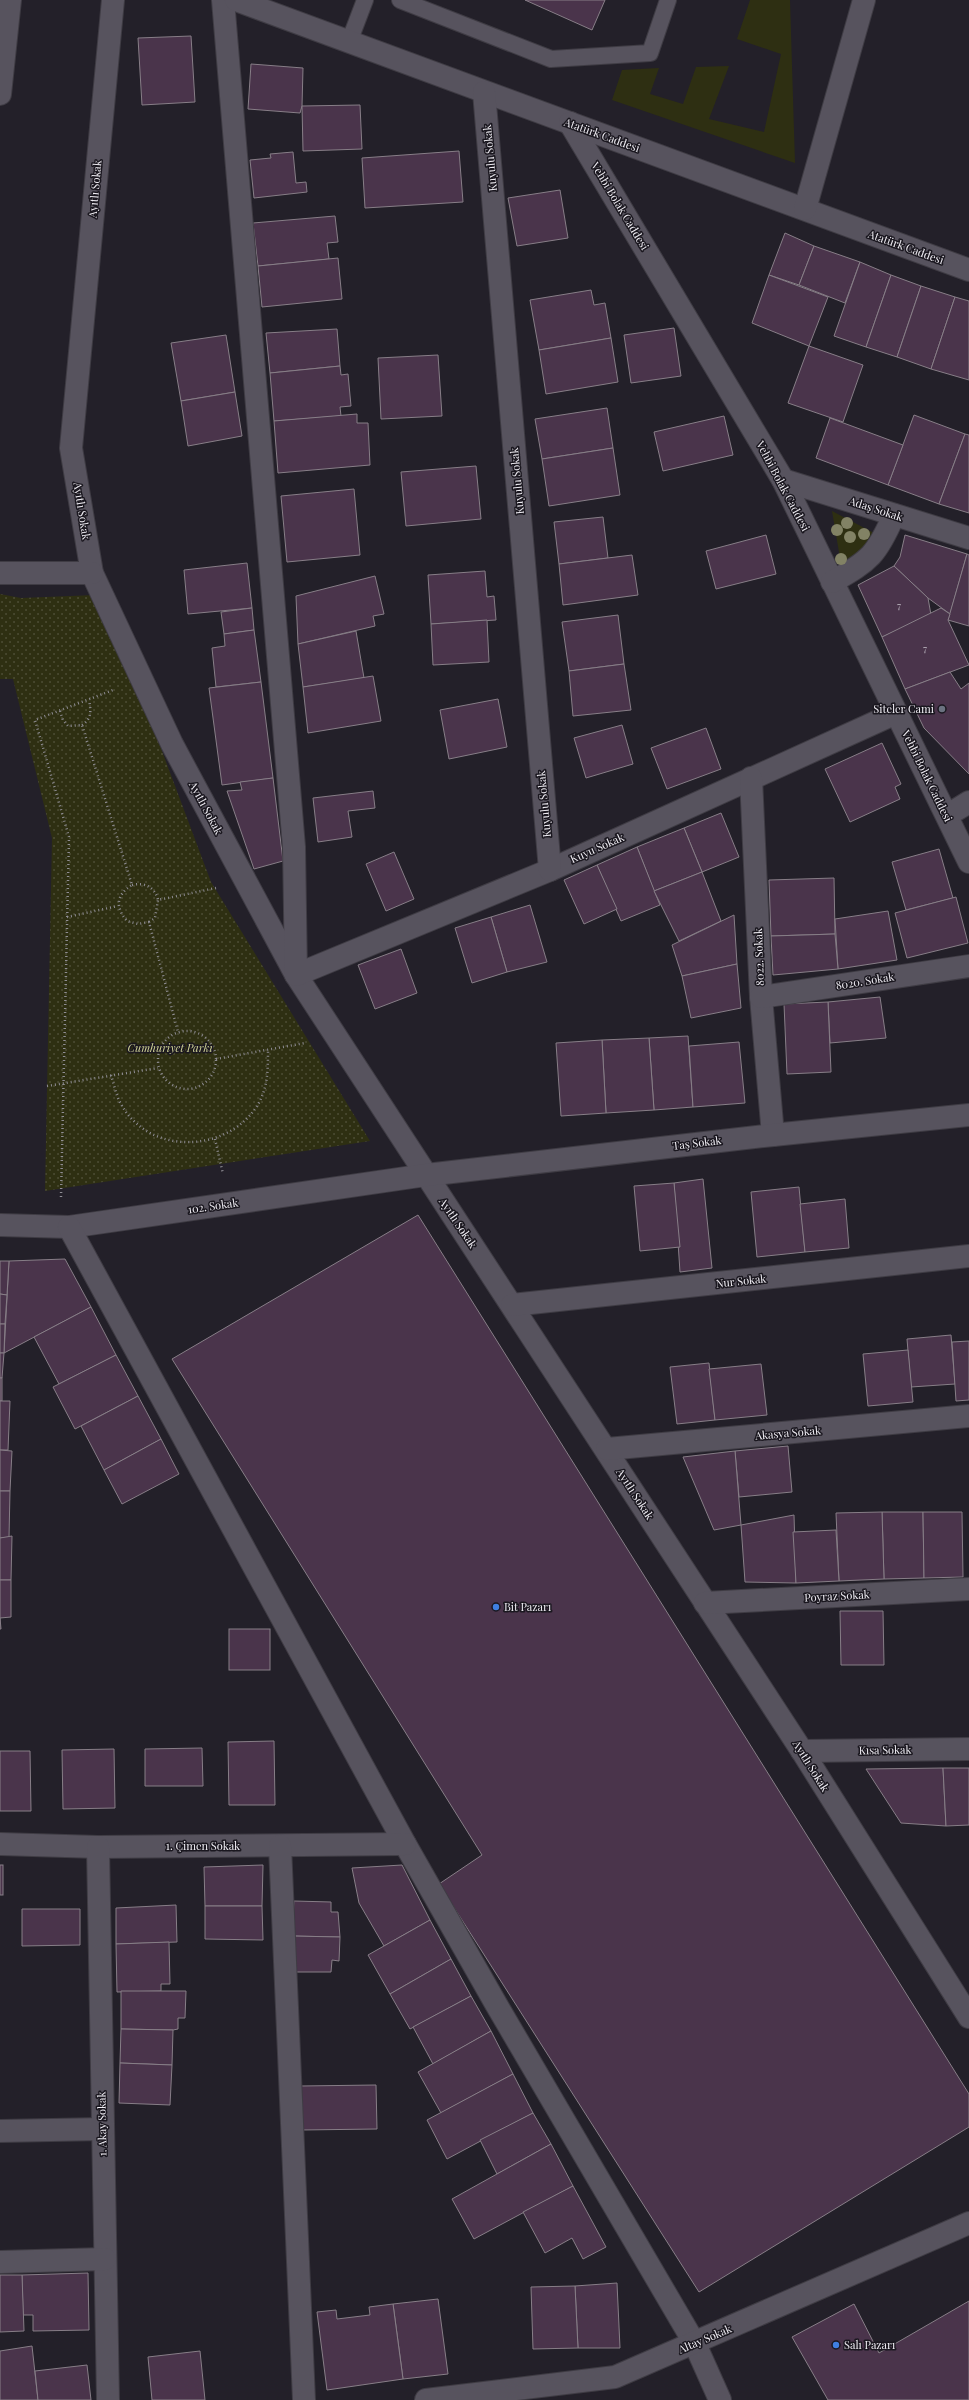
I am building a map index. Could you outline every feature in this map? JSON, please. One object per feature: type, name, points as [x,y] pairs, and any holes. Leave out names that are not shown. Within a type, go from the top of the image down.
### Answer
[{"type":"street","points":[[0,94],[10,0]]},
{"type":"street","name":"Ayıtlı Sokak","points":[[113,0],[71,448],[92,573],[143,679],[172,744],[296,975],[802,1751],[969,2017]]},
{"type":"street","points":[[223,0],[294,847],[296,975]]},
{"type":"street","name":"Atatürk Caddesi","points":[[236,0],[969,270]]},
{"type":"street","points":[[805,209],[864,0]]},
{"type":"street","name":"Kuyulu Sokak","points":[[484,92],[550,870]]},
{"type":"street","name":"Vehbi Bolak Caddesi","points":[[570,123],[783,480],[969,862]]},
{"type":"street","name":"Adaş Sokak","points":[[783,480],[969,538]]},
{"type":"street","points":[[832,582],[868,560],[882,543],[894,515]]},
{"type":"street","points":[[0,573],[92,573]]},
{"type":"street","name":"Kuyu Sokak","points":[[296,975],[550,870],[896,713]]},
{"type":"street","name":"8022. Sokak","points":[[751,778],[761,997],[773,1135]]},
{"type":"street","name":"8020. Sokak","points":[[761,997],[969,966]]},
{"type":"street","name":"Taş Sokak","points":[[426,1175],[773,1135],[969,1116]]},
{"type":"street","name":"102. Sokak","points":[[0,1225],[69,1227],[426,1175]]},
{"type":"street","points":[[69,1227],[405,1844],[496,2004],[695,2344],[720,2400]]},
{"type":"street","name":"Nur Sokak","points":[[512,1305],[969,1256]]},
{"type":"street","name":"Akasya Sokak","points":[[607,1450],[969,1416]]},
{"type":"street","name":"Poyraz Sokak","points":[[705,1603],[969,1589]]},
{"type":"street","name":"Kısa Sokak","points":[[802,1751],[969,1749]]},
{"type":"street","name":"1. Çimen Sokak","points":[[0,1844],[98,1847],[405,1844]]},
{"type":"street","points":[[280,1846],[304,2400]]},
{"type":"street","name":"1. Akay Sokak","points":[[98,1847],[108,2400]]},
{"type":"street","points":[[0,2131],[102,2130]]},
{"type":"street","name":"Altay Sokak","points":[[426,2400],[615,2377],[695,2344],[969,2223]]},
{"type":"street","points":[[0,2262],[105,2258]]},
{"type":"lane","points":[[349,42],[365,0]]},
{"type":"lane","points":[[400,0],[551,59],[650,53],[668,0]]},
{"type":"path","points":[[61,1201],[62,1084],[69,837],[35,720],[143,679]]},
{"type":"path","points":[[60,711],[63,720],[68,726],[82,725],[87,722],[91,715],[89,700]]},
{"type":"path","points":[[82,725],[132,884]]},
{"type":"path","points":[[158,900],[246,882]]},
{"type":"path","points":[[132,884],[146,885],[152,889],[158,900],[159,906],[155,918],[149,922],[138,924],[127,921],[118,906],[118,900],[121,894],[132,884]]},
{"type":"path","points":[[67,917],[118,906]]},
{"type":"path","points":[[149,922],[178,1032]]},
{"type":"path","points":[[193,1031],[202,1035],[209,1041],[216,1059],[211,1077],[204,1084],[186,1090],[169,1084],[158,1068],[160,1048],[165,1040],[178,1032],[193,1031]]},
{"type":"path","points":[[216,1059],[268,1050],[335,1035]]},
{"type":"path","points":[[111,1075],[121,1104],[138,1124],[161,1138],[188,1144],[215,1139],[240,1126],[258,1106],[267,1080],[268,1050]]},
{"type":"path","points":[[47,1086],[158,1068]]},
{"type":"path","points":[[215,1139],[223,1174]]},
{"type":"green space","points":[[750,0],[790,0],[795,163],[612,100],[622,70],[659,68],[650,94],[683,104],[696,67],[729,66],[709,119],[764,132],[781,54],[737,39]]},
{"type":"green space","points":[[832,511],[876,534],[859,552],[841,564]]},
{"type":"green space","name":"Cumhuriyet Parkı","points":[[0,594],[21,598],[95,595],[123,647],[211,882],[370,1141],[45,1191],[52,838],[13,679],[0,679]]},
{"type":"building","points":[[525,0],[605,0],[592,30]]},
{"type":"building","points":[[191,36],[195,102],[142,105],[138,38]]},
{"type":"building","points":[[251,64],[303,68],[302,106],[300,113],[248,109]]},
{"type":"building","points":[[360,105],[362,149],[303,151],[302,106]]},
{"type":"building","points":[[459,151],[463,202],[365,208],[362,158]]},
{"type":"building","points":[[293,152],[296,183],[306,182],[307,192],[254,198],[250,160],[271,158],[270,154]]},
{"type":"building","points":[[560,190],[568,238],[517,246],[508,198]]},
{"type":"building","points":[[335,216],[338,242],[327,243],[329,259],[258,266],[253,223]]},
{"type":"building","points":[[785,233],[814,246],[799,285],[769,275]]},
{"type":"building","points":[[814,246],[860,262],[845,303],[799,285]]},
{"type":"building","points":[[338,258],[342,299],[262,307],[258,266]]},
{"type":"building","points":[[860,262],[891,275],[866,347],[834,336]]},
{"type":"building","points":[[769,275],[828,297],[809,346],[752,323]]},
{"type":"building","points":[[891,275],[921,286],[897,357],[866,347]]},
{"type":"building","points":[[921,286],[955,297],[931,369],[897,357]]},
{"type":"building","points":[[591,290],[594,305],[605,303],[611,338],[539,350],[530,300]]},
{"type":"building","points":[[955,297],[969,301],[969,380],[931,369]]},
{"type":"building","points":[[674,328],[681,376],[631,383],[624,335]]},
{"type":"building","points":[[337,329],[340,366],[270,373],[266,333]]},
{"type":"building","points":[[226,335],[235,392],[181,401],[171,343]]},
{"type":"building","points":[[611,338],[618,382],[546,394],[539,350]]},
{"type":"building","points":[[809,346],[863,365],[843,422],[788,403]]},
{"type":"building","points":[[438,355],[442,416],[381,419],[378,358]]},
{"type":"building","points":[[340,366],[341,375],[348,374],[351,406],[340,407],[341,416],[274,421],[270,373]]},
{"type":"building","points":[[235,392],[242,436],[188,446],[181,401]]},
{"type":"building","points":[[607,408],[613,448],[542,459],[535,419]]},
{"type":"building","points":[[357,414],[357,423],[368,423],[370,465],[278,473],[274,421]]},
{"type":"building","points":[[914,415],[965,434],[939,504],[888,485]]},
{"type":"building","points":[[724,416],[733,455],[663,471],[654,432]]},
{"type":"building","points":[[830,418],[903,445],[888,485],[816,458]]},
{"type":"building","points":[[965,434],[969,435],[969,513],[939,504]]},
{"type":"building","points":[[613,448],[620,495],[549,506],[542,459]]},
{"type":"building","points":[[476,466],[481,519],[406,526],[401,472]]},
{"type":"building","points":[[354,489],[360,555],[287,562],[281,496]]},
{"type":"building","points":[[603,517],[608,558],[559,564],[554,522]]},
{"type":"building","points":[[766,535],[776,574],[716,589],[706,551]]},
{"type":"building","points":[[905,535],[967,554],[950,614],[928,598],[894,566],[900,557]]},
{"type":"building","points":[[967,554],[969,555],[969,626],[948,620]]},
{"type":"building","points":[[632,555],[638,595],[563,605],[559,564]]},
{"type":"building","points":[[247,563],[252,608],[188,614],[184,570]]},
{"type":"building","points":[[894,566],[928,598],[931,615],[882,637],[858,585]]},
{"type":"building","points":[[485,571],[487,597],[494,596],[496,620],[431,624],[428,575]]},
{"type":"building","points":[[375,576],[384,614],[373,616],[375,626],[298,644],[296,596]]},
{"type":"building","points":[[252,608],[254,630],[224,634],[221,612]]},
{"type":"building","points":[[941,608],[950,614],[948,620],[969,665],[905,689],[882,637]]},
{"type":"building","points":[[618,615],[624,664],[569,671],[562,622]]},
{"type":"building","points":[[487,620],[489,662],[433,665],[431,624]]},
{"type":"building","points":[[254,630],[261,682],[216,687],[212,648],[225,646],[224,634]]},
{"type":"building","points":[[356,631],[364,678],[303,687],[298,644]]},
{"type":"building","points":[[624,664],[631,710],[573,716],[569,671]]},
{"type":"building","name":"Siteler Cami","points":[[950,672],[961,689],[969,683],[969,774],[924,728],[905,689]]},
{"type":"building","points":[[373,676],[381,721],[308,733],[303,687]]},
{"type":"building","points":[[261,682],[273,778],[222,785],[209,688]]},
{"type":"building","points":[[498,699],[507,747],[449,759],[440,710]]},
{"type":"building","points":[[622,725],[633,764],[586,778],[574,738]]},
{"type":"building","points":[[706,728],[721,769],[667,789],[651,748]]},
{"type":"building","points":[[882,743],[901,784],[895,787],[900,799],[850,822],[825,769]]},
{"type":"building","points":[[273,778],[283,861],[254,869],[227,791],[242,790],[240,782]]},
{"type":"building","points":[[373,791],[375,808],[348,811],[352,837],[318,842],[313,798]]},
{"type":"building","points":[[721,813],[739,857],[702,872],[684,828]]},
{"type":"building","points":[[684,828],[702,872],[654,891],[637,847]]},
{"type":"building","points":[[637,847],[660,905],[621,921],[597,865]]},
{"type":"building","points":[[939,849],[953,898],[906,910],[892,862]]},
{"type":"building","points":[[394,852],[414,899],[386,911],[366,864]]},
{"type":"building","points":[[597,865],[617,909],[584,924],[564,880]]},
{"type":"building","points":[[702,872],[721,921],[679,941],[654,891]]},
{"type":"building","points":[[834,878],[835,934],[771,936],[769,880]]},
{"type":"building","points":[[956,897],[968,943],[907,958],[895,913]]},
{"type":"building","points":[[530,905],[547,962],[507,972],[491,917]]},
{"type":"building","points":[[888,911],[897,960],[838,969],[835,919]]},
{"type":"building","points":[[734,915],[737,964],[682,976],[672,945]]},
{"type":"building","points":[[491,917],[507,972],[472,983],[455,928]]},
{"type":"building","points":[[835,934],[838,969],[773,975],[771,936]]},
{"type":"building","points":[[401,949],[417,993],[375,1009],[358,965]]},
{"type":"building","points":[[737,964],[741,1008],[691,1018],[682,976]]},
{"type":"building","points":[[880,997],[886,1038],[830,1043],[828,1002]]},
{"type":"building","points":[[828,1002],[831,1072],[787,1074],[784,1004]]},
{"type":"building","points":[[688,1036],[693,1107],[654,1110],[649,1038]]},
{"type":"building","points":[[649,1038],[654,1110],[606,1113],[602,1040]]},
{"type":"building","points":[[602,1040],[606,1113],[561,1116],[556,1043]]},
{"type":"building","points":[[739,1042],[745,1103],[693,1107],[689,1046]]},
{"type":"building","points":[[703,1179],[712,1268],[680,1272],[674,1183]]},
{"type":"building","points":[[674,1183],[680,1247],[640,1251],[634,1186]]},
{"type":"building","points":[[799,1187],[805,1252],[757,1257],[751,1192]]},
{"type":"building","points":[[845,1199],[849,1248],[805,1252],[800,1204]]},
{"type":"building","name":"Bit Pazarı","points":[[418,1215],[969,2094],[969,2127],[699,2292],[439,1884],[482,1855],[172,1359]]},
{"type":"building","points":[[65,1259],[91,1307],[4,1353],[9,1261]]},
{"type":"building","points":[[0,1261],[9,1261],[7,1295],[0,1294]]},
{"type":"building","points":[[0,1294],[7,1295],[5,1324],[0,1324]]},
{"type":"building","points":[[91,1307],[116,1355],[59,1384],[34,1337]]},
{"type":"building","points":[[0,1324],[5,1324],[4,1353],[0,1353]]},
{"type":"building","points":[[951,1335],[955,1384],[911,1387],[907,1339]]},
{"type":"building","points":[[969,1341],[969,1400],[956,1401],[952,1342]]},
{"type":"building","points":[[908,1350],[913,1402],[868,1406],[863,1354]]},
{"type":"building","points":[[0,1353],[4,1353],[2,1378],[0,1378]]},
{"type":"building","points":[[116,1355],[138,1396],[75,1429],[53,1387]]},
{"type":"building","points":[[709,1363],[715,1420],[677,1424],[670,1367]]},
{"type":"building","points":[[761,1364],[767,1415],[715,1420],[709,1369]]},
{"type":"building","points":[[0,1378],[2,1378],[2,1401],[0,1401]]},
{"type":"building","points":[[138,1396],[161,1439],[104,1470],[81,1426]]},
{"type":"building","points":[[0,1401],[10,1401],[8,1450],[0,1450]]},
{"type":"building","points":[[161,1439],[179,1474],[122,1504],[104,1470]]},
{"type":"building","points":[[788,1446],[792,1492],[739,1497],[735,1451]]},
{"type":"building","points":[[0,1450],[12,1451],[10,1491],[0,1491]]},
{"type":"building","points":[[735,1451],[741,1525],[714,1530],[683,1457]]},
{"type":"building","points":[[0,1491],[10,1491],[9,1538],[0,1538]]},
{"type":"building","points":[[882,1512],[923,1512],[924,1578],[884,1579]]},
{"type":"building","points":[[882,1512],[884,1579],[839,1581],[836,1513]]},
{"type":"building","points":[[923,1512],[962,1512],[963,1577],[924,1578]]},
{"type":"building","points":[[794,1515],[796,1583],[745,1582],[741,1525]]},
{"type":"building","points":[[836,1530],[839,1581],[796,1583],[793,1532]]},
{"type":"building","points":[[12,1536],[11,1580],[0,1580],[0,1538]]},
{"type":"building","points":[[0,1580],[11,1580],[11,1617],[0,1618]]},
{"type":"building","points":[[840,1611],[883,1611],[884,1665],[841,1665]]},
{"type":"building","points":[[229,1629],[270,1629],[270,1670],[229,1670]]},
{"type":"building","points":[[274,1741],[275,1805],[229,1805],[228,1742]]},
{"type":"building","points":[[202,1748],[203,1786],[145,1786],[145,1749]]},
{"type":"building","points":[[114,1749],[115,1808],[63,1809],[62,1750]]},
{"type":"building","points":[[0,1751],[30,1751],[31,1811],[0,1811]]},
{"type":"building","points":[[943,1768],[946,1826],[901,1823],[866,1769]]},
{"type":"building","points":[[943,1768],[969,1768],[969,1825],[946,1826]]},
{"type":"building","points":[[0,1865],[3,1865],[3,1895],[0,1895]]},
{"type":"building","points":[[263,1865],[262,1906],[205,1906],[204,1867]]},
{"type":"building","points":[[402,1865],[430,1920],[384,1946],[359,1903],[352,1868]]},
{"type":"building","points":[[294,1901],[331,1902],[331,1912],[338,1912],[340,1937],[292,1936]]},
{"type":"building","points":[[176,1905],[177,1942],[116,1944],[116,1908]]},
{"type":"building","points":[[205,1906],[262,1906],[263,1940],[205,1939]]},
{"type":"building","points":[[22,1909],[80,1909],[80,1945],[22,1946]]},
{"type":"building","points":[[430,1920],[451,1959],[390,1994],[368,1955]]},
{"type":"building","points":[[292,1936],[340,1937],[339,1961],[332,1960],[331,1972],[291,1972]]},
{"type":"building","points":[[169,1942],[170,1984],[161,1984],[161,1991],[117,1992],[116,1944]]},
{"type":"building","points":[[451,1959],[471,1996],[410,2029],[390,1994]]},
{"type":"building","points":[[121,1991],[186,1991],[185,2018],[178,2018],[178,2029],[173,2030],[121,2029]]},
{"type":"building","points":[[471,1996],[491,2031],[433,2064],[413,2027]]},
{"type":"building","points":[[121,2029],[173,2030],[172,2065],[120,2063]]},
{"type":"building","points":[[491,2031],[513,2074],[441,2113],[418,2072]]},
{"type":"building","points":[[120,2063],[172,2065],[170,2105],[119,2103]]},
{"type":"building","points":[[513,2074],[533,2113],[447,2159],[427,2120]]},
{"type":"building","points":[[376,2085],[377,2129],[301,2130],[300,2086]]},
{"type":"building","points":[[533,2113],[551,2144],[497,2174],[480,2140]]},
{"type":"building","points":[[551,2144],[573,2186],[474,2239],[452,2199]]},
{"type":"building","points":[[573,2186],[606,2247],[583,2259],[572,2238],[545,2253],[523,2212]]},
{"type":"building","points":[[88,2273],[89,2330],[33,2331],[33,2315],[23,2315],[22,2275]]},
{"type":"building","points":[[0,2275],[22,2275],[24,2331],[0,2332]]},
{"type":"building","points":[[617,2283],[620,2348],[578,2348],[575,2286]]},
{"type":"building","points":[[575,2286],[578,2348],[533,2349],[531,2287]]},
{"type":"building","points":[[438,2299],[448,2374],[403,2379],[393,2304]]},
{"type":"building","name":"Salı Pazarı","points":[[969,2301],[969,2400],[828,2400],[792,2337],[854,2304],[879,2353]]},
{"type":"building","points":[[393,2304],[403,2379],[327,2390],[317,2312],[336,2310],[337,2319],[370,2315],[369,2307]]},
{"type":"building","points":[[32,2346],[38,2400],[0,2400],[0,2351]]},
{"type":"building","points":[[200,2351],[205,2400],[152,2400],[148,2357]]},
{"type":"building","points":[[87,2365],[91,2400],[38,2400],[35,2371]]},
{"type":"place","name":"Siteler Cami","points":[[942,709]]},
{"type":"place","name":"Bit Pazarı","points":[[496,1607]]},
{"type":"place","name":"Salı Pazarı","points":[[836,2345]]}]
